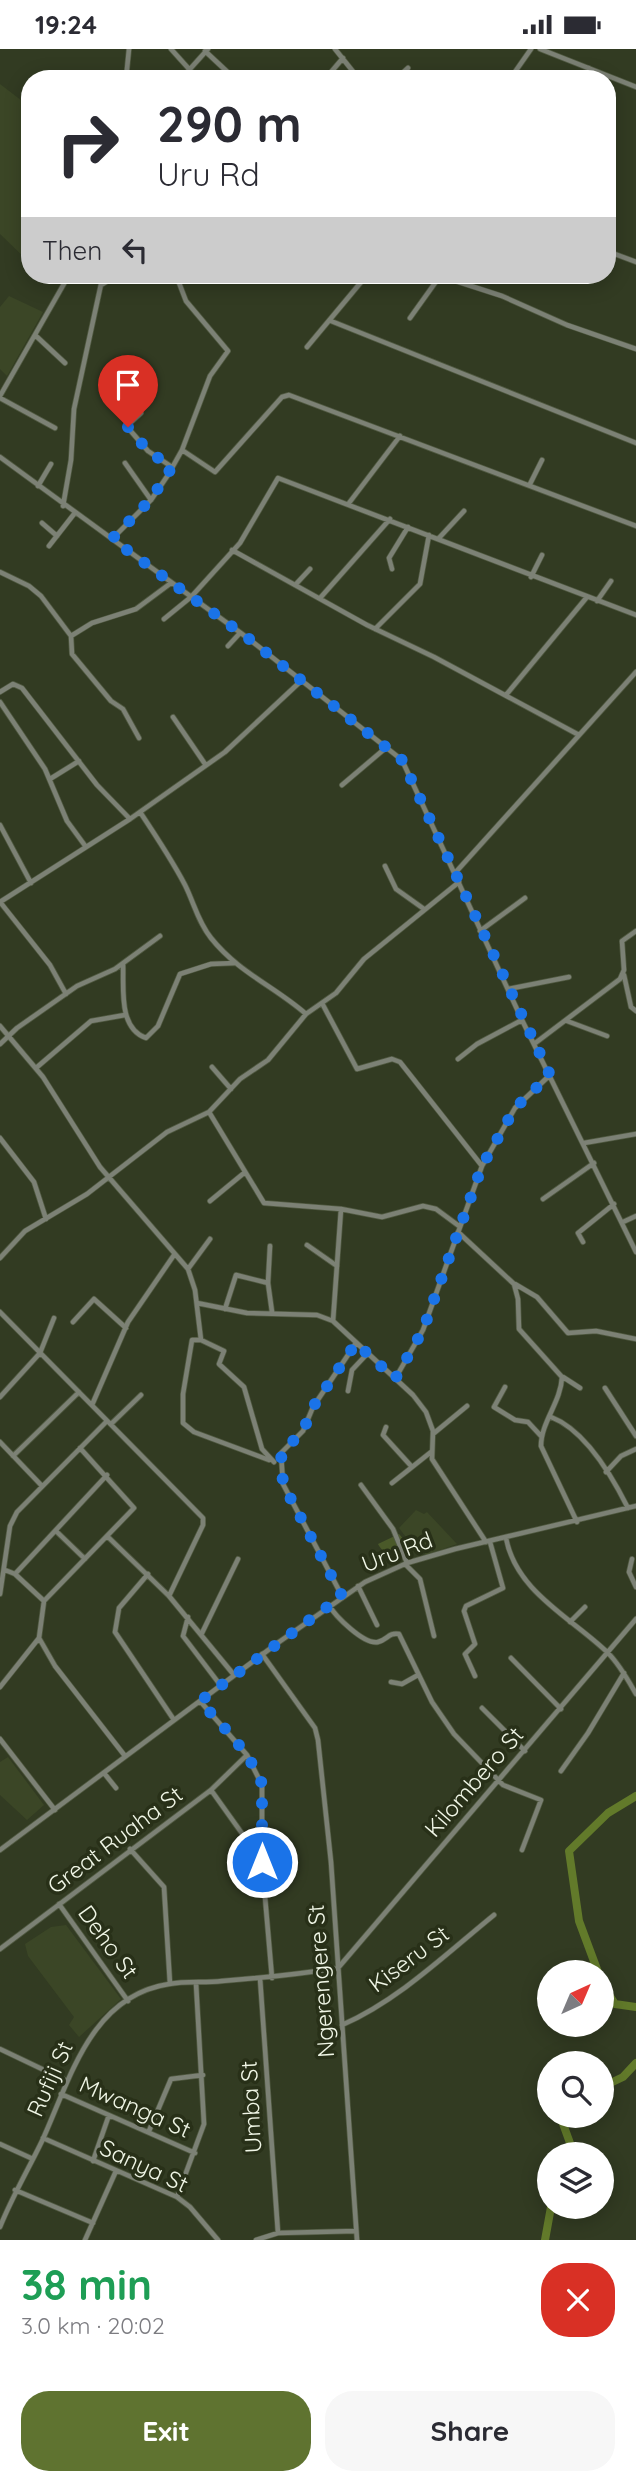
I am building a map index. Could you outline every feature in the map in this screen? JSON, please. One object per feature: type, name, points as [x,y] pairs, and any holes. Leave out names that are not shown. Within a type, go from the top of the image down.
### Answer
[{"type":"street","points":[[127,70],[129,49]]},
{"type":"street","points":[[171,49],[189,69],[206,50],[226,70]]},
{"type":"street","points":[[335,49],[352,70]]},
{"type":"street","points":[[516,70],[531,49]]},
{"type":"street","points":[[540,49],[594,70]]},
{"type":"street","points":[[333,70],[343,58]]},
{"type":"street","points":[[616,79],[636,87]]},
{"type":"street","points":[[616,254],[636,262]]},
{"type":"street","points":[[55,428],[0,397],[64,284]]},
{"type":"street","points":[[112,539],[151,499],[172,467],[182,450],[210,376],[228,351],[186,301],[180,284]]},
{"type":"street","points":[[307,347],[360,284]]},
{"type":"street","points":[[410,318],[432,284]]},
{"type":"street","points":[[465,284],[502,296],[577,329],[636,349]]},
{"type":"street","points":[[63,506],[71,460],[74,409],[102,285]]},
{"type":"street","points":[[331,321],[636,443]]},
{"type":"street","points":[[35,335],[65,363]]},
{"type":"street","points":[[182,450],[215,471],[282,397],[289,395],[636,526]]},
{"type":"street","points":[[141,413],[129,424],[129,429],[148,451],[172,467]]},
{"type":"street","points":[[349,503],[400,436]]},
{"type":"street","points":[[0,457],[63,506],[240,633],[388,746],[402,760],[522,1020],[636,1252]]},
{"type":"street","points":[[530,484],[542,460]]},
{"type":"street","points":[[125,463],[151,499]]},
{"type":"street","points":[[38,486],[51,464]]},
{"type":"street","points":[[164,619],[191,597],[247,534],[278,478],[636,615]]},
{"type":"street","points":[[439,538],[464,511]]},
{"type":"street","points":[[48,546],[75,514]]},
{"type":"street","points":[[321,597],[390,519]]},
{"type":"street","points":[[42,523],[57,536]]},
{"type":"street","points":[[392,569],[389,558],[408,527]]},
{"type":"street","points":[[375,629],[420,584],[429,535]]},
{"type":"street","points":[[232,550],[297,583],[375,629],[579,735]]},
{"type":"street","points":[[531,577],[542,555]]},
{"type":"street","points":[[297,583],[310,569]]},
{"type":"street","points":[[0,572],[36,590],[71,636],[72,654],[111,701],[123,709],[139,738]]},
{"type":"street","points":[[597,601],[611,582]]},
{"type":"street","points":[[71,636],[92,623],[136,609],[172,583]]},
{"type":"street","points":[[506,695],[587,597]]},
{"type":"street","points":[[228,646],[240,633]]},
{"type":"street","points":[[455,873],[636,672]]},
{"type":"street","points":[[66,994],[50,965],[0,902],[130,819],[232,746],[301,681]]},
{"type":"street","points":[[0,692],[13,684],[22,688],[97,785],[130,819]]},
{"type":"street","points":[[0,702],[50,779],[67,821],[86,847]]},
{"type":"street","points":[[173,717],[205,764]]},
{"type":"street","points":[[342,785],[388,746]]},
{"type":"street","points":[[50,779],[80,761]]},
{"type":"street","points":[[140,812],[179,875],[200,922],[249,976],[265,983],[306,1014]]},
{"type":"street","points":[[0,825],[31,883]]},
{"type":"street","points":[[385,866],[396,889],[424,909]]},
{"type":"street","points":[[0,1258],[16,1238],[87,1194],[167,1132],[209,1112],[231,1089],[268,1060],[306,1014],[323,1005],[365,959],[459,882]]},
{"type":"street","points":[[480,931],[525,898]]},
{"type":"street","points":[[636,932],[622,941],[624,974],[631,1007],[636,1011]]},
{"type":"street","points":[[0,1044],[66,994],[123,964],[160,936]]},
{"type":"street","points":[[123,964],[125,1015],[141,1037],[149,1038],[159,1026],[178,975],[211,964],[236,963]]},
{"type":"street","points":[[534,1044],[624,974]]},
{"type":"street","points":[[508,989],[569,977]]},
{"type":"street","points":[[323,1005],[357,1069],[392,1059],[400,1062],[482,1166]]},
{"type":"street","points":[[36,1068],[92,1021],[125,1015]]},
{"type":"street","points":[[458,1059],[477,1044],[522,1020]]},
{"type":"street","points":[[566,1021],[607,1036]]},
{"type":"street","points":[[0,1026],[36,1068],[108,1177],[188,1269],[197,1303],[201,1340]]},
{"type":"street","points":[[212,1067],[231,1089]]},
{"type":"street","points":[[395,1379],[419,1340],[482,1166],[515,1108],[550,1075]]},
{"type":"street","points":[[209,1112],[264,1203],[341,1209],[387,1217],[424,1206],[436,1209],[514,1284],[537,1297],[568,1333],[596,1331],[636,1339]]},
{"type":"street","points":[[584,1143],[636,1134]]},
{"type":"street","points":[[0,1138],[34,1182],[46,1219]]},
{"type":"street","points":[[543,1199],[594,1163]]},
{"type":"street","points":[[210,1201],[244,1173]]},
{"type":"street","points":[[583,1242],[578,1233],[614,1204]]},
{"type":"street","points":[[333,1321],[341,1209]]},
{"type":"street","points":[[623,1222],[636,1216]]},
{"type":"street","points":[[188,1269],[210,1239]]},
{"type":"street","points":[[307,1245],[337,1266]]},
{"type":"street","points":[[270,1246],[269,1307],[273,1313]]},
{"type":"street","points":[[92,1405],[126,1328],[174,1255]]},
{"type":"street","points":[[225,1309],[236,1275],[268,1283]]},
{"type":"street","points":[[514,1284],[518,1299],[519,1329],[562,1377],[580,1388]]},
{"type":"street","points":[[73,1322],[94,1299],[126,1328]]},
{"type":"street","points":[[197,1303],[225,1309],[317,1315],[333,1321],[419,1402],[430,1420],[433,1461],[488,1542],[503,1587],[465,1608],[475,1644],[465,1654],[475,1676]]},
{"type":"street","points":[[0,1312],[204,1520],[169,1596]]},
{"type":"street","points":[[0,1397],[40,1353],[54,1318]]},
{"type":"street","points":[[277,1463],[194,1432],[183,1423],[183,1394],[192,1340],[201,1340],[224,1350],[219,1364],[244,1387],[262,1449],[277,1463],[283,1484],[342,1596]]},
{"type":"street","points":[[277,1463],[282,1450],[303,1431],[313,1407],[356,1343]]},
{"type":"street","points":[[348,1391],[352,1370],[367,1354]]},
{"type":"street","points":[[562,1377],[551,1417],[541,1436],[542,1454],[577,1522]]},
{"type":"street","points":[[505,1387],[494,1407],[514,1420],[528,1422],[541,1436]]},
{"type":"street","points":[[605,1388],[636,1435]]},
{"type":"street","points":[[13,1456],[79,1392]]},
{"type":"street","points":[[0,1594],[10,1526],[17,1512],[80,1448],[141,1395]]},
{"type":"street","points":[[433,1435],[467,1406]]},
{"type":"street","points":[[551,1417],[568,1425],[606,1472],[628,1508]]},
{"type":"street","points":[[386,1427],[383,1435],[412,1467]]},
{"type":"street","points":[[0,1442],[43,1486]]},
{"type":"street","points":[[0,1686],[39,1638],[44,1601],[134,1508],[80,1448]]},
{"type":"street","points":[[606,1472],[621,1456],[636,1449]]},
{"type":"street","points":[[392,1483],[432,1452]]},
{"type":"street","points":[[15,1574],[107,1475]]},
{"type":"street","points":[[361,1485],[393,1529],[406,1563],[420,1579],[434,1636]]},
{"type":"street","name":"Uru Rd","points":[[0,1850],[262,1654],[358,1586],[406,1563],[636,1506]]},
{"type":"street","points":[[56,1531],[85,1559]]},
{"type":"street","points":[[107,1536],[169,1596],[234,1675]]},
{"type":"street","points":[[506,1538],[509,1554],[519,1571],[570,1622],[608,1653],[636,1694]]},
{"type":"street","points":[[202,1633],[238,1559]]},
{"type":"street","points":[[632,1559],[629,1572],[636,1587]]},
{"type":"street","points":[[5,1570],[15,1574],[44,1601]]},
{"type":"street","points":[[148,1574],[119,1608],[115,1632],[174,1720]]},
{"type":"street","points":[[358,1586],[377,1625]]},
{"type":"street","points":[[329,1605],[337,1619],[369,1641],[379,1642],[392,1633],[399,1634],[418,1675],[447,1724],[507,1788],[542,1802],[522,1850]]},
{"type":"street","points":[[570,1622],[585,1607]]},
{"type":"street","points":[[188,1617],[181,1634],[220,1686]]},
{"type":"street","name":"Kilombero St","points":[[338,1968],[636,1619]]},
{"type":"street","points":[[39,1638],[55,1665],[125,1756]]},
{"type":"street","name":"Ngerengere St","points":[[262,1654],[314,1728],[318,1740],[338,1968],[357,2240]]},
{"type":"street","points":[[511,1658],[561,1709]]},
{"type":"street","points":[[561,1771],[624,1673]]},
{"type":"street","points":[[391,1682],[402,1684],[418,1675]]},
{"type":"street","points":[[200,1701],[247,1755],[262,1784],[262,1862],[272,1978]]},
{"type":"street","points":[[482,1709],[525,1751]]},
{"type":"street","points":[[0,1739],[55,1810]]},
{"type":"street","name":"Great Ruaha St","points":[[0,1949],[211,1790],[247,1755]]},
{"type":"street","points":[[104,1773],[116,1789]]},
{"type":"street","points":[[211,1790],[262,1862]]},
{"type":"street","points":[[130,1849],[163,1887],[170,1984]]},
{"type":"street","name":"Deho St","points":[[59,1904],[128,2001]]},
{"type":"street","name":"Kiseru St","points":[[342,2025],[361,2017],[429,1968],[494,1915]]},
{"type":"street","name":"Rufiji St","points":[[0,2227],[15,2190],[43,2138],[65,2080],[90,2035],[128,2001],[170,1984],[272,1978],[338,1968]]},
{"type":"street","name":"Umba St","points":[[260,1978],[278,2233]]},
{"type":"street","points":[[177,2197],[204,2124],[196,1983]]},
{"type":"street","points":[[0,2049],[65,2080]]},
{"type":"street","points":[[149,2131],[171,2079],[203,2075]]},
{"type":"street","name":"Mwanga St","points":[[61,2094],[195,2153]]},
{"type":"street","points":[[93,2161],[109,2115]]},
{"type":"street","name":"Sanya St","points":[[43,2138],[177,2197],[190,2207],[218,2240]]},
{"type":"street","points":[[0,2144],[33,2159]]},
{"type":"street","points":[[85,2240],[116,2171]]},
{"type":"street","points":[[15,2190],[93,2223]]},
{"type":"street","points":[[256,2240],[278,2233],[356,2231]]},
{"type":"shaded area","points":[[0,84],[21,100],[21,254],[0,234]]},
{"type":"shaded area","points":[[9,296],[43,312],[7,376],[0,369],[0,307]]},
{"type":"shaded area","points":[[416,1510],[424,1514],[427,1512],[457,1544],[426,1555],[423,1550],[418,1553],[399,1528]]},
{"type":"shaded area","points":[[8,1757],[44,1805],[27,1820],[0,1795],[0,1762]]},
{"type":"shaded area","points":[[66,1925],[121,1999],[79,2037],[69,2025],[74,2017],[28,1956],[25,1944],[51,1927]]},
{"type":"green space","points":[[399,1534],[409,1546],[392,1554],[381,1549],[378,1544]]},
{"type":"waterway","points":[[594,1960],[579,1921],[569,1851],[608,1813],[636,1796]]},
{"type":"waterway","points":[[614,2002],[636,2007]]},
{"type":"waterway","points":[[614,2081],[623,2077],[636,2063]]},
{"type":"waterway","points":[[565,2128],[570,2142]]},
{"type":"waterway","points":[[545,2240],[549,2219]]},
{"type":"route","points":[[128,427],[148,451],[157,454],[172,467],[151,499],[112,539],[249,639],[377,737],[402,760],[550,1075],[515,1108],[482,1166],[423,1330],[395,1379],[356,1343],[313,1407],[303,1431],[282,1450],[279,1464],[283,1484],[342,1596],[200,1701],[247,1755],[258,1773],[262,1784],[262,1862]]}]
